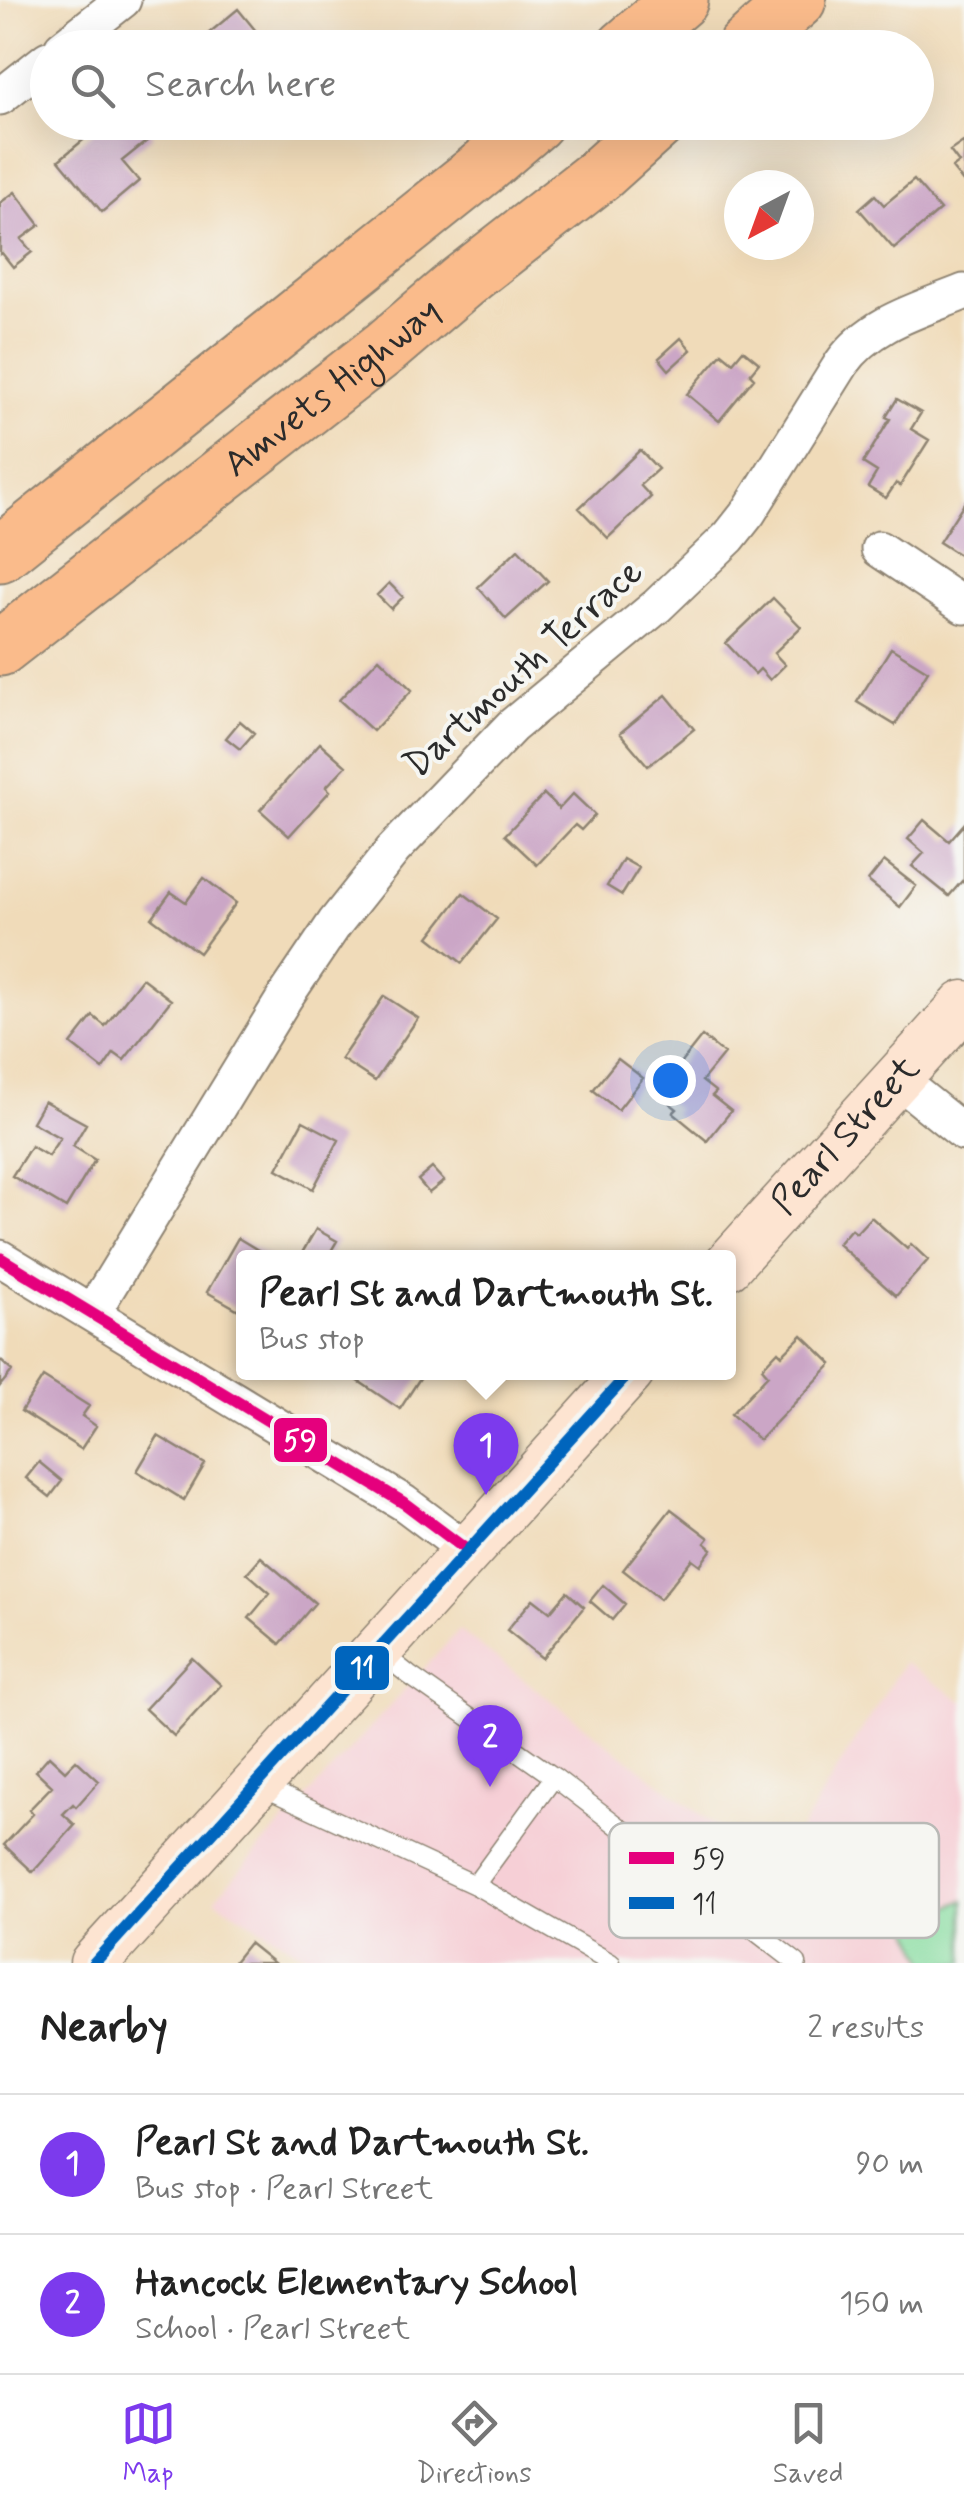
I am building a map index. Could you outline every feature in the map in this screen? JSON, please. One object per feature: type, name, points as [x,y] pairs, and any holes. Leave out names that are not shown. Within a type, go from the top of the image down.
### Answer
[{"type":"highway","points":[[645,30],[680,0]]},
{"type":"highway","points":[[764,30],[798,0]]},
{"type":"highway","name":"Amvets Highway","points":[[0,554],[515,140]]},
{"type":"highway","name":"Amvets Highway","points":[[0,648],[386,347],[638,140]]},
{"type":"street","points":[[85,30],[124,0]]},
{"type":"street","points":[[0,97],[30,73]]},
{"type":"street","name":"Dartmouth Terrace","points":[[92,1313],[286,997],[335,923],[393,850],[512,726],[658,606],[730,537],[857,344],[890,322],[964,292]]},
{"type":"street","points":[[879,549],[964,606]]},
{"type":"street","name":"Pearl Street","points":[[736,1256],[964,1005]]},
{"type":"street","points":[[897,1079],[964,1133]]},
{"type":"street","points":[[0,1258],[404,1502],[468,1551]]},
{"type":"street","points":[[94,1963],[623,1380]]},
{"type":"lane","points":[[379,1651],[614,1823]]},
{"type":"lane","points":[[475,1885],[554,1777]]},
{"type":"lane","points":[[256,1784],[475,1885],[611,1963]]},
{"type":"lane","points":[[763,1938],[796,1963]]},
{"type":"shaded area","points":[[459,1630],[712,1823],[609,1823],[609,1938],[939,1938],[939,1823],[805,1823],[904,1662],[964,1702],[964,1963],[318,1963],[214,1899]]},
{"type":"green space","points":[[964,1900],[964,1963],[928,1963],[915,1938],[939,1938],[939,1912]]},
{"type":"building","points":[[238,9],[255,30],[213,30]]},
{"type":"building","points":[[83,140],[148,140],[122,161],[139,181],[102,212],[59,160]]},
{"type":"building","points":[[963,142],[964,183],[952,168],[959,163],[950,151]]},
{"type":"building","points":[[914,180],[940,210],[894,249],[859,209],[875,195],[884,205]]},
{"type":"building","points":[[15,192],[40,225],[21,239],[32,252],[13,267],[0,254],[0,203]]},
{"type":"building","points":[[681,338],[691,350],[669,370],[659,358]]},
{"type":"building","points":[[743,350],[759,363],[750,374],[754,378],[719,421],[687,394],[722,353],[733,362]]},
{"type":"building","points":[[897,399],[921,413],[911,429],[929,440],[900,486],[896,483],[886,498],[868,487],[877,472],[863,463],[890,419],[886,417]]},
{"type":"building","points":[[640,450],[658,469],[640,485],[651,497],[608,538],[579,508]]},
{"type":"building","points":[[964,503],[964,558],[939,542]]},
{"type":"building","points":[[518,549],[548,581],[506,619],[478,587]]},
{"type":"building","points":[[389,583],[403,597],[391,609],[377,595]]},
{"type":"building","points":[[773,598],[801,627],[774,653],[785,665],[770,680],[760,669],[755,674],[726,643]]},
{"type":"building","points":[[891,648],[928,671],[895,725],[857,702]]},
{"type":"building","points":[[379,658],[412,690],[373,731],[339,700]]},
{"type":"building","points":[[666,695],[694,729],[648,766],[620,733]]},
{"type":"building","points":[[240,721],[254,733],[240,749],[226,738]]},
{"type":"building","points":[[320,743],[346,766],[326,787],[330,791],[289,836],[260,810]]},
{"type":"building","points":[[544,794],[559,809],[573,794],[595,815],[581,830],[575,825],[537,865],[505,835]]},
{"type":"building","points":[[924,820],[949,841],[964,824],[964,883],[949,896],[912,866],[924,853],[908,839]]},
{"type":"building","points":[[623,859],[639,868],[622,895],[607,886]]},
{"type":"building","points":[[884,861],[916,886],[900,907],[868,881]]},
{"type":"building","points":[[204,878],[236,903],[199,953],[152,918],[171,892],[186,902]]},
{"type":"building","points":[[463,893],[497,919],[462,963],[429,937]]},
{"type":"building","points":[[142,978],[171,1000],[124,1060],[114,1053],[103,1069],[71,1044],[93,1016],[105,1026]]},
{"type":"building","points":[[384,996],[418,1018],[375,1081],[341,1059]]},
{"type":"building","points":[[702,1036],[724,1054],[702,1081],[716,1092],[712,1096],[731,1111],[707,1141],[673,1113],[677,1109],[657,1093]]},
{"type":"building","points":[[618,1059],[643,1078],[618,1110],[593,1090]]},
{"type":"building","points":[[44,1101],[86,1124],[73,1146],[95,1160],[66,1208],[12,1176],[31,1146],[48,1156],[60,1138],[32,1122]]},
{"type":"building","points":[[303,1121],[339,1140],[313,1189],[277,1169]]},
{"type":"building","points":[[432,1168],[444,1181],[429,1193],[418,1180]]},
{"type":"building","points":[[871,1217],[907,1249],[911,1244],[928,1260],[896,1296],[838,1244],[851,1229],[856,1233]]},
{"type":"building","points":[[316,1229],[337,1241],[332,1250],[304,1250]]},
{"type":"building","points":[[238,1238],[258,1250],[236,1250],[236,1308],[207,1292]]},
{"type":"building","points":[[802,1335],[832,1364],[759,1440],[731,1414],[768,1375],[762,1368]]},
{"type":"building","points":[[0,1360],[12,1371],[0,1386]]},
{"type":"building","points":[[43,1377],[89,1406],[82,1416],[96,1426],[81,1449],[21,1411]]},
{"type":"building","points":[[357,1380],[419,1380],[400,1409]]},
{"type":"building","points":[[158,1436],[205,1464],[184,1500],[137,1471]]},
{"type":"building","points":[[39,1462],[62,1481],[50,1497],[26,1478]]},
{"type":"building","points":[[671,1509],[709,1538],[705,1543],[712,1549],[700,1565],[692,1559],[660,1599],[623,1570]]},
{"type":"building","points":[[261,1557],[315,1603],[280,1644],[249,1618],[270,1593],[247,1573]]},
{"type":"building","points":[[603,1585],[625,1604],[612,1620],[590,1601]]},
{"type":"building","points":[[567,1592],[584,1607],[542,1658],[507,1630],[533,1599],[550,1612]]},
{"type":"building","points":[[192,1658],[221,1685],[174,1736],[145,1709]]},
{"type":"building","points":[[49,1756],[65,1771],[76,1760],[99,1781],[76,1807],[73,1804],[63,1814],[75,1825],[33,1872],[4,1845],[52,1786],[36,1771]]},
{"type":"building","points":[[249,1943],[274,1963],[233,1963]]},
{"type":"transit line","name":"59","points":[[0,1258],[404,1503],[468,1551]]},
{"type":"transit line","name":"11","points":[[94,1963],[623,1380]]},
{"type":"place","name":"Pearl St and Dartmouth St.","points":[[486,1495]]},
{"type":"place","name":"Hancock Elementary School","points":[[490,1787]]}]
